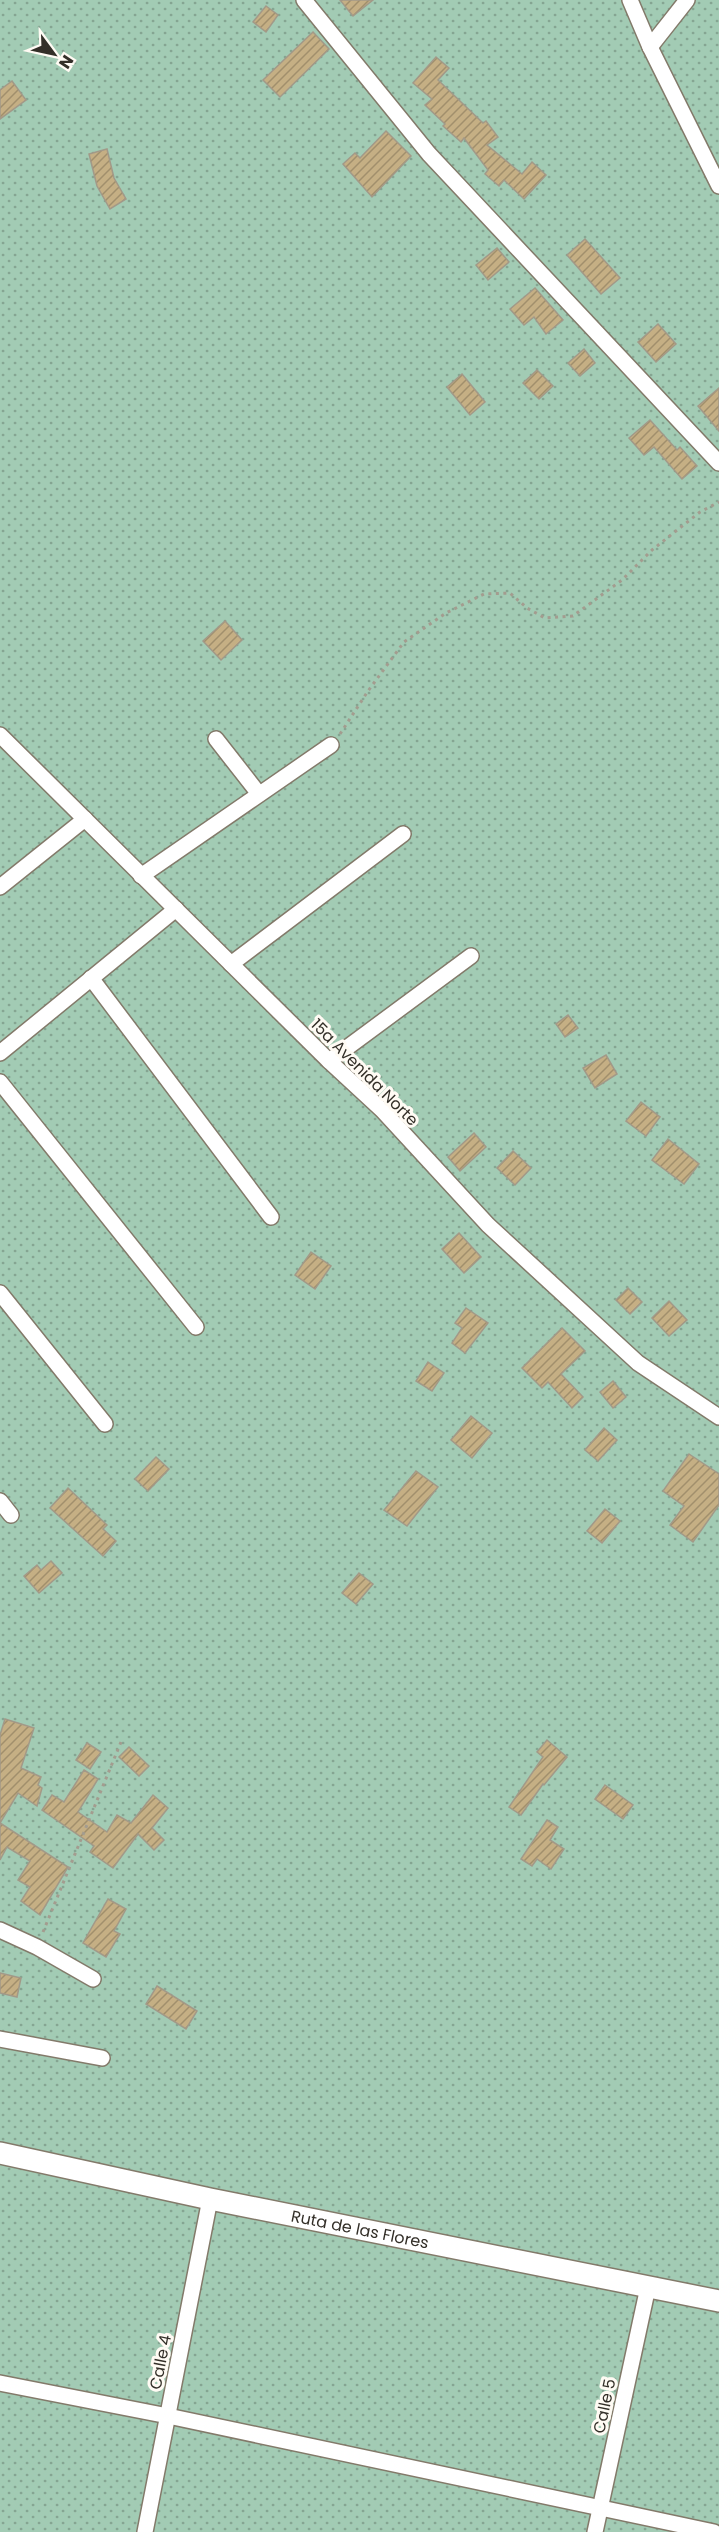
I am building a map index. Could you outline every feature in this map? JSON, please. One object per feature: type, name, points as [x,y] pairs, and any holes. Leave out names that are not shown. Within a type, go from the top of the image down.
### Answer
[{"type":"main road","name":"Ruta de las Flores","points":[[0,2153],[210,2199],[719,2301]]},
{"type":"street","points":[[304,0],[429,154],[719,463]]},
{"type":"street","points":[[630,0],[650,47],[718,180]]},
{"type":"street","points":[[650,47],[687,0]]},
{"type":"street","name":"15a Avenida Norte","points":[[0,735],[328,1061],[382,1110],[488,1225],[638,1363],[719,1417]]},
{"type":"street","points":[[216,739],[259,794]]},
{"type":"street","points":[[141,876],[331,744]]},
{"type":"street","points":[[0,887],[85,819]]},
{"type":"street","points":[[231,964],[403,834]]},
{"type":"street","points":[[0,1053],[176,909]]},
{"type":"street","points":[[328,1061],[471,956]]},
{"type":"street","points":[[91,978],[271,1217]]},
{"type":"street","points":[[0,1082],[196,1327]]},
{"type":"street","points":[[0,1293],[105,1424]]},
{"type":"street","points":[[0,1501],[11,1515]]},
{"type":"street","points":[[0,1930],[37,1947],[93,1979]]},
{"type":"street","points":[[0,2038],[102,2058]]},
{"type":"street","name":"Calle 4","points":[[145,2532],[210,2199]]},
{"type":"street","name":"Calle 5","points":[[595,2532],[648,2287]]},
{"type":"street","points":[[0,2383],[168,2416],[714,2532]]},
{"type":"path","points":[[331,744],[344,730],[368,691],[404,642],[446,613],[484,594],[510,592],[527,608],[545,618],[573,616],[622,580],[652,550],[700,512],[719,502]]},
{"type":"path","points":[[37,1947],[121,1742]]},
{"type":"green space","points":[[0,0],[719,0],[719,2532],[0,2532]]},
{"type":"building","points":[[340,0],[373,0],[353,16]]},
{"type":"building","points":[[266,6],[278,15],[266,32],[253,22]]},
{"type":"building","points":[[313,32],[329,49],[280,97],[263,80]]},
{"type":"building","points":[[436,57],[449,68],[438,80],[483,123],[486,121],[498,137],[487,145],[522,174],[532,162],[546,175],[524,199],[504,180],[499,186],[485,174],[488,170],[464,138],[461,142],[425,105],[432,99],[413,83]]},
{"type":"building","points":[[12,81],[26,100],[0,119],[0,90]]},
{"type":"building","points":[[386,131],[411,156],[372,197],[343,164],[355,153],[360,158]]},
{"type":"building","points":[[107,149],[114,178],[126,199],[110,209],[97,186],[89,154]]},
{"type":"building","points":[[585,239],[620,278],[601,294],[567,255]]},
{"type":"building","points":[[497,248],[509,262],[488,280],[476,265]]},
{"type":"building","points":[[535,288],[563,320],[546,334],[534,317],[524,325],[510,309]]},
{"type":"building","points":[[658,324],[676,344],[656,362],[638,342]]},
{"type":"building","points":[[584,349],[595,363],[580,376],[568,363]]},
{"type":"building","points":[[537,370],[553,386],[539,399],[523,383]]},
{"type":"building","points":[[462,374],[485,402],[470,415],[447,387]]},
{"type":"building","points":[[719,388],[719,431],[698,406]]},
{"type":"building","points":[[650,420],[677,450],[680,447],[697,466],[682,479],[654,447],[644,455],[629,438]]},
{"type":"building","points":[[225,621],[242,640],[221,660],[203,641]]},
{"type":"building","points":[[568,1015],[578,1028],[565,1037],[556,1024]]},
{"type":"building","points":[[606,1055],[617,1074],[595,1088],[583,1068]]},
{"type":"building","points":[[641,1102],[660,1117],[646,1136],[626,1121]]},
{"type":"building","points":[[474,1133],[486,1147],[460,1171],[448,1157]]},
{"type":"building","points":[[668,1139],[699,1164],[684,1184],[652,1160]]},
{"type":"building","points":[[513,1151],[531,1168],[515,1185],[497,1168]]},
{"type":"building","points":[[459,1233],[481,1257],[464,1273],[442,1249]]},
{"type":"building","points":[[311,1252],[331,1266],[315,1289],[295,1275]]},
{"type":"building","points":[[628,1288],[642,1302],[630,1314],[616,1300]]},
{"type":"building","points":[[669,1301],[687,1320],[669,1336],[652,1318]]},
{"type":"building","points":[[466,1308],[488,1323],[465,1353],[452,1343],[462,1328],[455,1323]]},
{"type":"building","points":[[562,1328],[585,1351],[561,1374],[583,1397],[572,1408],[548,1382],[542,1388],[522,1368]]},
{"type":"building","points":[[428,1362],[444,1373],[432,1391],[416,1381]]},
{"type":"building","points":[[613,1381],[626,1397],[613,1408],[600,1392]]},
{"type":"building","points":[[471,1416],[492,1433],[472,1458],[451,1440]]},
{"type":"building","points":[[604,1428],[617,1440],[598,1461],[585,1450]]},
{"type":"building","points":[[689,1454],[719,1474],[719,1505],[693,1542],[670,1525],[684,1506],[663,1491]]},
{"type":"building","points":[[156,1457],[169,1469],[148,1491],[135,1479]]},
{"type":"building","points":[[416,1471],[438,1487],[407,1526],[384,1510]]},
{"type":"building","points":[[68,1488],[107,1525],[103,1529],[116,1541],[103,1556],[50,1508]]},
{"type":"building","points":[[605,1509],[620,1521],[602,1543],[587,1531]]},
{"type":"building","points":[[51,1561],[62,1573],[39,1593],[24,1576],[37,1565],[41,1570]]},
{"type":"building","points":[[359,1573],[373,1584],[356,1604],[342,1593]]},
{"type":"building","points":[[5,1719],[34,1728],[21,1768],[41,1777],[38,1785],[42,1788],[37,1806],[18,1793],[0,1823],[0,1735]]},
{"type":"building","points":[[547,1740],[567,1757],[543,1784],[521,1815],[509,1807],[543,1757],[537,1752]]},
{"type":"building","points":[[87,1743],[101,1752],[90,1769],[76,1760]]},
{"type":"building","points":[[129,1747],[149,1766],[139,1776],[119,1757]]},
{"type":"building","points":[[84,1770],[98,1779],[78,1812],[107,1832],[117,1815],[131,1823],[153,1795],[168,1808],[152,1828],[164,1840],[154,1850],[138,1834],[113,1868],[90,1852],[94,1846],[42,1810],[52,1795],[64,1802]]},
{"type":"building","points":[[605,1785],[633,1805],[623,1819],[595,1799]]},
{"type":"building","points":[[547,1820],[558,1827],[550,1840],[564,1849],[551,1869],[537,1859],[532,1866],[521,1859]]},
{"type":"building","points":[[0,1823],[68,1867],[40,1915],[21,1901],[30,1887],[18,1880],[30,1861],[7,1847],[0,1860]]},
{"type":"building","points":[[108,1899],[126,1909],[114,1931],[120,1934],[106,1957],[83,1943]]},
{"type":"building","points":[[0,1973],[21,1978],[17,1997],[0,1993]]},
{"type":"building","points":[[157,1986],[197,2011],[186,2029],[146,2004]]}]
